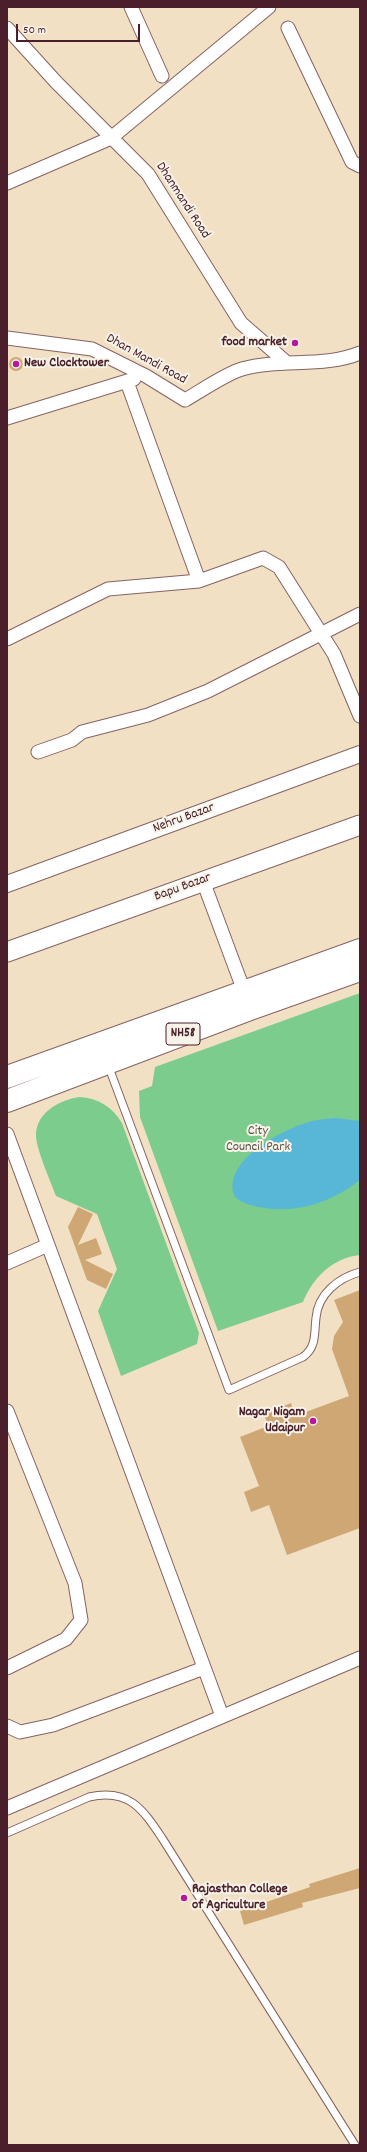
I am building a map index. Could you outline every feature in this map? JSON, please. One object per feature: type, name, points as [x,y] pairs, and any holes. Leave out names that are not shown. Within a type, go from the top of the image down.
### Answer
[{"type":"highway","name":"NH58","points":[[7,1077],[360,950]]},
{"type":"highway","name":"NH58","points":[[7,1101],[250,1009],[360,970]]},
{"type":"main road","name":"Bapu Bazar","points":[[7,952],[360,824]]},
{"type":"street","points":[[131,7],[162,76]]},
{"type":"street","points":[[7,183],[111,138],[268,7]]},
{"type":"street","name":"Dhanmandi Road","points":[[7,28],[56,82],[148,174],[241,323],[287,363]]},
{"type":"street","points":[[288,28],[352,162],[360,166]]},
{"type":"street","name":"Dhan Mandi Road","points":[[7,338],[92,348],[146,376],[185,400],[241,370],[287,363]]},
{"type":"street","points":[[287,363],[348,358],[360,353]]},
{"type":"street","points":[[7,418],[146,376]]},
{"type":"street","points":[[127,382],[199,581]]},
{"type":"street","points":[[7,639],[108,589],[199,581],[263,558],[279,567],[334,654],[360,716]]},
{"type":"street","points":[[38,752],[72,740],[82,732],[148,715],[208,691],[360,614]]},
{"type":"street","name":"Nehru Bazar","points":[[7,884],[360,754]]},
{"type":"street","points":[[203,881],[244,991]]},
{"type":"street","points":[[7,1134],[222,1716]]},
{"type":"street","points":[[7,1263],[48,1245]]},
{"type":"street","points":[[7,1411],[75,1582],[82,1620],[66,1640],[7,1668]]},
{"type":"street","points":[[7,1808],[360,1658]]},
{"type":"street","points":[[7,1726],[20,1732],[53,1725],[204,1668]]},
{"type":"lane","points":[[108,1063],[229,1390],[304,1357],[309,1353],[314,1341],[316,1316],[320,1301],[329,1289],[340,1281],[360,1272]]},
{"type":"lane","points":[[7,1833],[89,1797],[100,1795],[117,1795],[133,1802],[151,1822],[162,1838],[355,2145]]},
{"type":"green space","name":"City Council Park","points":[[360,993],[360,1255],[341,1260],[325,1270],[312,1285],[303,1302],[218,1331],[140,1117],[139,1091],[152,1086],[155,1067]]},
{"type":"green space","points":[[79,1097],[93,1099],[104,1104],[114,1112],[122,1123],[199,1333],[197,1344],[121,1376],[98,1311],[117,1269],[97,1214],[56,1196],[36,1140],[37,1126],[45,1113],[57,1104]]},
{"type":"water","points":[[336,1118],[360,1121],[360,1180],[327,1200],[290,1209],[264,1208],[245,1203],[235,1197],[233,1184],[236,1172],[255,1150],[281,1133],[295,1127],[321,1119]]},
{"type":"building","name":"New Clocktower","points":[[16,357],[21,359],[23,364],[21,369],[16,371],[11,369],[9,364],[11,359]]},
{"type":"building","points":[[78,1207],[93,1214],[78,1245],[96,1238],[102,1254],[85,1260],[113,1274],[106,1289],[87,1280],[68,1227]]},
{"type":"building","name":"Nagar Nigam Udaipur","points":[[360,1290],[360,1528],[287,1555],[269,1505],[251,1512],[244,1492],[259,1486],[240,1437],[268,1426],[264,1414],[291,1403],[295,1416],[349,1396],[332,1349],[334,1336],[343,1322],[334,1300]]},
{"type":"building","points":[[360,1868],[360,1888],[302,1903],[303,1907],[244,1925],[240,1911],[310,1887],[309,1884]]},
{"type":"place","name":"food market","points":[[295,343]]},
{"type":"place","name":"New Clocktower","points":[[16,364]]},
{"type":"place","name":"Nagar Nigam Udaipur","points":[[313,1421]]},
{"type":"place","name":"Rajasthan College of Agriculture","points":[[184,1898]]}]
